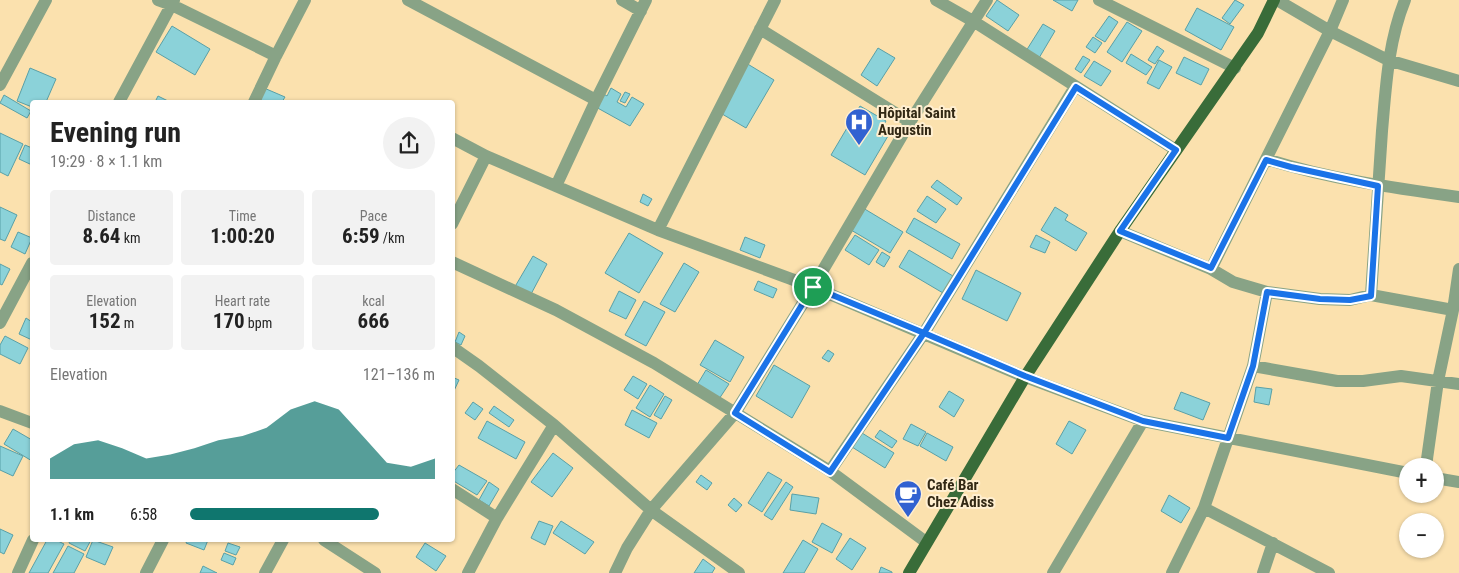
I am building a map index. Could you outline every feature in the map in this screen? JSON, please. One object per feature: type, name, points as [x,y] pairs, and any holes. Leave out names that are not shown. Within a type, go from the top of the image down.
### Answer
[{"type":"main road","points":[[909,573],[1025,376],[1120,231],[1235,68],[1258,33],[1275,0]]},
{"type":"street","points":[[0,85],[46,0]]},
{"type":"street","points":[[158,0],[173,2],[276,56]]},
{"type":"street","points":[[255,100],[304,0]]},
{"type":"street","points":[[556,186],[596,100],[644,5],[622,0]]},
{"type":"street","points":[[658,230],[775,0]]},
{"type":"street","points":[[936,0],[973,21],[1176,150]]},
{"type":"street","points":[[615,573],[627,548],[651,510],[735,413],[813,287],[910,122],[987,0]]},
{"type":"street","points":[[1099,0],[1235,68]]},
{"type":"street","points":[[1275,0],[1330,31],[1388,60],[1459,81]]},
{"type":"street","points":[[1211,268],[1330,31],[1343,0]]},
{"type":"street","points":[[1371,296],[1388,60],[1405,0]]},
{"type":"street","points":[[411,1],[596,100]]},
{"type":"street","points":[[120,100],[173,2]]},
{"type":"street","points":[[760,29],[910,122]]},
{"type":"street","points":[[830,472],[924,333],[1076,87]]},
{"type":"street","points":[[455,140],[486,156],[658,230],[813,287],[1025,376],[1143,421],[1399,471]]},
{"type":"street","points":[[455,218],[486,156]]},
{"type":"street","points":[[1266,160],[1378,186],[1459,197]]},
{"type":"street","points":[[1120,231],[1211,268],[1233,282],[1267,292],[1327,300],[1350,300],[1371,296],[1452,310]]},
{"type":"street","points":[[455,263],[572,319],[654,363],[830,472],[926,542]]},
{"type":"street","points":[[0,323],[30,267]]},
{"type":"street","points":[[1427,458],[1438,381],[1458,286],[1459,269]]},
{"type":"street","points":[[1172,573],[1204,508],[1253,366],[1267,292]]},
{"type":"street","points":[[455,349],[554,425],[651,510],[739,573]]},
{"type":"street","points":[[1253,366],[1337,381],[1363,381],[1400,376],[1459,384]]},
{"type":"street","points":[[0,411],[30,422]]},
{"type":"street","points":[[1053,573],[1143,421]]},
{"type":"street","points":[[468,573],[497,518],[554,425]]},
{"type":"street","points":[[1444,480],[1459,482]]},
{"type":"street","points":[[455,491],[497,518]]},
{"type":"street","points":[[1204,508],[1329,573]]},
{"type":"street","points":[[18,573],[32,542]]},
{"type":"street","points":[[146,573],[162,542]]},
{"type":"street","points":[[266,573],[282,542]]},
{"type":"street","points":[[327,542],[375,573]]},
{"type":"street","points":[[1263,573],[1273,543]]},
{"type":"building","points":[[997,0],[1019,15],[1008,31],[986,16]]},
{"type":"building","points":[[1053,0],[1078,0],[1072,11]]},
{"type":"building","points":[[1235,0],[1244,5],[1230,24],[1222,18]]},
{"type":"building","points":[[1197,8],[1234,27],[1221,50],[1185,30]]},
{"type":"building","points":[[1109,16],[1118,22],[1105,42],[1095,36]]},
{"type":"building","points":[[1127,22],[1142,31],[1122,62],[1107,52]]},
{"type":"building","points":[[1043,24],[1055,31],[1039,58],[1026,51]]},
{"type":"building","points":[[172,26],[210,49],[195,75],[156,52]]},
{"type":"building","points":[[1093,37],[1102,43],[1095,53],[1086,47]]},
{"type":"building","points":[[1157,46],[1164,51],[1155,64],[1148,60]]},
{"type":"building","points":[[878,48],[895,58],[877,86],[861,75]]},
{"type":"building","points":[[1131,54],[1152,67],[1146,75],[1126,63]]},
{"type":"building","points":[[1083,56],[1090,60],[1081,73],[1075,69]]},
{"type":"building","points":[[1184,57],[1209,69],[1201,85],[1176,73]]},
{"type":"building","points":[[1159,60],[1172,67],[1159,89],[1147,83]]},
{"type":"building","points":[[1094,61],[1111,71],[1101,86],[1084,76]]},
{"type":"building","points":[[746,63],[774,80],[746,128],[717,111]]},
{"type":"building","points":[[30,68],[56,79],[47,100],[30,100],[30,106],[17,101]]},
{"type":"building","points":[[264,88],[285,97],[283,100],[259,99]]},
{"type":"building","points":[[611,88],[621,94],[617,102],[626,107],[632,97],[644,104],[630,126],[594,106],[602,93],[607,96]]},
{"type":"building","points":[[625,92],[630,94],[625,103],[620,101]]},
{"type":"building","points":[[4,95],[30,110],[30,113],[27,118],[0,103]]},
{"type":"building","points":[[158,96],[166,100],[156,100]]},
{"type":"building","name":"Hôpital Saint Augustin","points":[[860,106],[886,121],[883,126],[888,136],[865,175],[831,155]]},
{"type":"building","points":[[0,133],[23,144],[8,176],[0,172]]},
{"type":"building","points":[[25,145],[30,147],[30,164],[19,159]]},
{"type":"building","points":[[937,180],[962,198],[957,205],[931,187]]},
{"type":"building","points":[[643,194],[652,199],[648,206],[640,202]]},
{"type":"building","points":[[927,196],[946,209],[936,223],[917,211]]},
{"type":"building","points":[[0,207],[17,215],[5,241],[0,239]]},
{"type":"building","points":[[1055,207],[1068,215],[1065,220],[1087,233],[1076,251],[1041,230]]},
{"type":"building","points":[[863,208],[903,232],[890,253],[851,230]]},
{"type":"building","points":[[914,218],[960,244],[952,259],[906,232]]},
{"type":"building","points":[[18,232],[30,237],[30,243],[25,254],[11,247]]},
{"type":"building","points":[[629,233],[663,253],[639,293],[605,273]]},
{"type":"building","points":[[855,235],[879,250],[869,265],[845,250]]},
{"type":"building","points":[[1036,235],[1050,242],[1045,253],[1030,247]]},
{"type":"building","points":[[745,237],[765,245],[760,258],[740,250]]},
{"type":"building","points":[[909,250],[953,276],[943,293],[899,267]]},
{"type":"building","points":[[882,252],[890,257],[884,267],[876,262]]},
{"type":"building","points":[[533,256],[547,264],[530,296],[513,290]]},
{"type":"building","points":[[684,263],[699,272],[675,312],[660,304]]},
{"type":"building","points":[[0,264],[10,269],[2,285],[0,284]]},
{"type":"building","points":[[976,270],[1021,293],[1007,321],[962,299]]},
{"type":"building","points":[[758,281],[777,289],[773,298],[754,290]]},
{"type":"building","points":[[619,291],[636,300],[626,319],[609,311]]},
{"type":"building","points":[[644,301],[665,312],[646,346],[625,335]]},
{"type":"building","points":[[26,318],[30,321],[30,339],[19,334]]},
{"type":"building","points":[[459,332],[465,336],[461,345],[455,342]]},
{"type":"building","points":[[5,336],[28,348],[20,364],[0,354],[0,345]]},
{"type":"building","points":[[715,340],[744,357],[730,382],[700,365]]},
{"type":"building","points":[[828,350],[834,354],[829,362],[822,358]]},
{"type":"building","points":[[774,365],[810,386],[792,418],[756,396]]},
{"type":"building","points":[[706,370],[729,384],[719,399],[697,385]]},
{"type":"building","points":[[633,376],[647,384],[638,399],[624,390]]},
{"type":"building","points":[[455,378],[459,380],[455,389]]},
{"type":"building","points":[[650,385],[664,394],[650,417],[636,408]]},
{"type":"building","points":[[1256,387],[1272,389],[1269,405],[1254,402]]},
{"type":"building","points":[[949,391],[964,400],[954,417],[939,407]]},
{"type":"building","points":[[1181,392],[1210,403],[1203,420],[1174,409]]},
{"type":"building","points":[[665,396],[672,400],[661,419],[654,415]]},
{"type":"building","points":[[473,402],[483,409],[475,420],[465,413]]},
{"type":"building","points":[[494,406],[514,420],[509,427],[489,413]]},
{"type":"building","points":[[632,410],[657,423],[649,438],[625,425]]},
{"type":"building","points":[[487,421],[525,442],[516,459],[478,438]]},
{"type":"building","points":[[1069,421],[1086,430],[1072,454],[1056,444]]},
{"type":"building","points":[[911,424],[926,432],[918,446],[903,439]]},
{"type":"building","points":[[13,429],[30,439],[30,460],[4,444]]},
{"type":"building","points":[[880,430],[897,441],[892,448],[875,437]]},
{"type":"building","points":[[862,433],[894,453],[885,468],[852,447]]},
{"type":"building","points":[[927,433],[953,447],[946,461],[920,446]]},
{"type":"building","points":[[0,446],[23,456],[13,476],[0,470]]},
{"type":"building","points":[[553,453],[573,468],[552,497],[531,482]]},
{"type":"building","points":[[459,465],[487,481],[477,495],[455,482],[455,470]]},
{"type":"building","points":[[768,472],[782,480],[762,512],[748,503]]},
{"type":"building","points":[[701,475],[712,483],[707,490],[696,482]]},
{"type":"building","points":[[489,482],[499,489],[489,506],[479,500]]},
{"type":"building","points":[[786,482],[793,487],[772,520],[764,515]]},
{"type":"building","points":[[792,494],[819,498],[816,514],[790,510]]},
{"type":"building","points":[[1169,495],[1190,508],[1181,523],[1161,511]]},
{"type":"building","points":[[734,498],[742,505],[736,512],[728,505]]},
{"type":"building","points":[[539,521],[553,526],[545,545],[531,538]]},
{"type":"building","points":[[561,521],[594,542],[585,554],[553,533]]},
{"type":"building","points":[[822,523],[842,534],[832,553],[812,542]]},
{"type":"building","points":[[0,529],[13,535],[4,554],[0,552]]},
{"type":"building","points":[[850,538],[866,548],[852,570],[836,559]]},
{"type":"building","points":[[803,540],[818,549],[804,573],[783,573]]},
{"type":"building","points":[[46,542],[60,542],[64,544],[48,573],[29,573]]},
{"type":"building","points":[[69,542],[90,542],[85,551]]},
{"type":"building","points":[[92,542],[99,542],[113,547],[105,565],[86,557]]},
{"type":"building","points":[[186,542],[207,542],[204,550]]},
{"type":"building","points":[[228,543],[240,547],[236,555],[225,551]]},
{"type":"building","points":[[425,543],[446,556],[436,571],[416,557]]},
{"type":"building","points":[[68,546],[84,554],[74,573],[53,573]]},
{"type":"building","points":[[224,553],[236,558],[233,565],[221,560]]},
{"type":"building","points":[[703,559],[715,568],[712,573],[694,573]]},
{"type":"building","points":[[203,566],[217,573],[200,573]]},
{"type":"building","points":[[881,567],[892,572],[892,573],[879,573]]},
{"type":"place","name":"Hôpital Saint Augustin","points":[[859,146]]},
{"type":"place","name":"Café Bar Chez Adiss","points":[[908,518]]},
{"type":"route","points":[[813,287],[735,413],[830,472],[924,333],[1025,376],[1143,421],[1228,438],[1253,366],[1267,292],[1320,299],[1350,300],[1371,296],[1378,186],[1266,160],[1211,268],[1120,231],[1176,150],[1076,87],[924,333],[813,287]]}]
